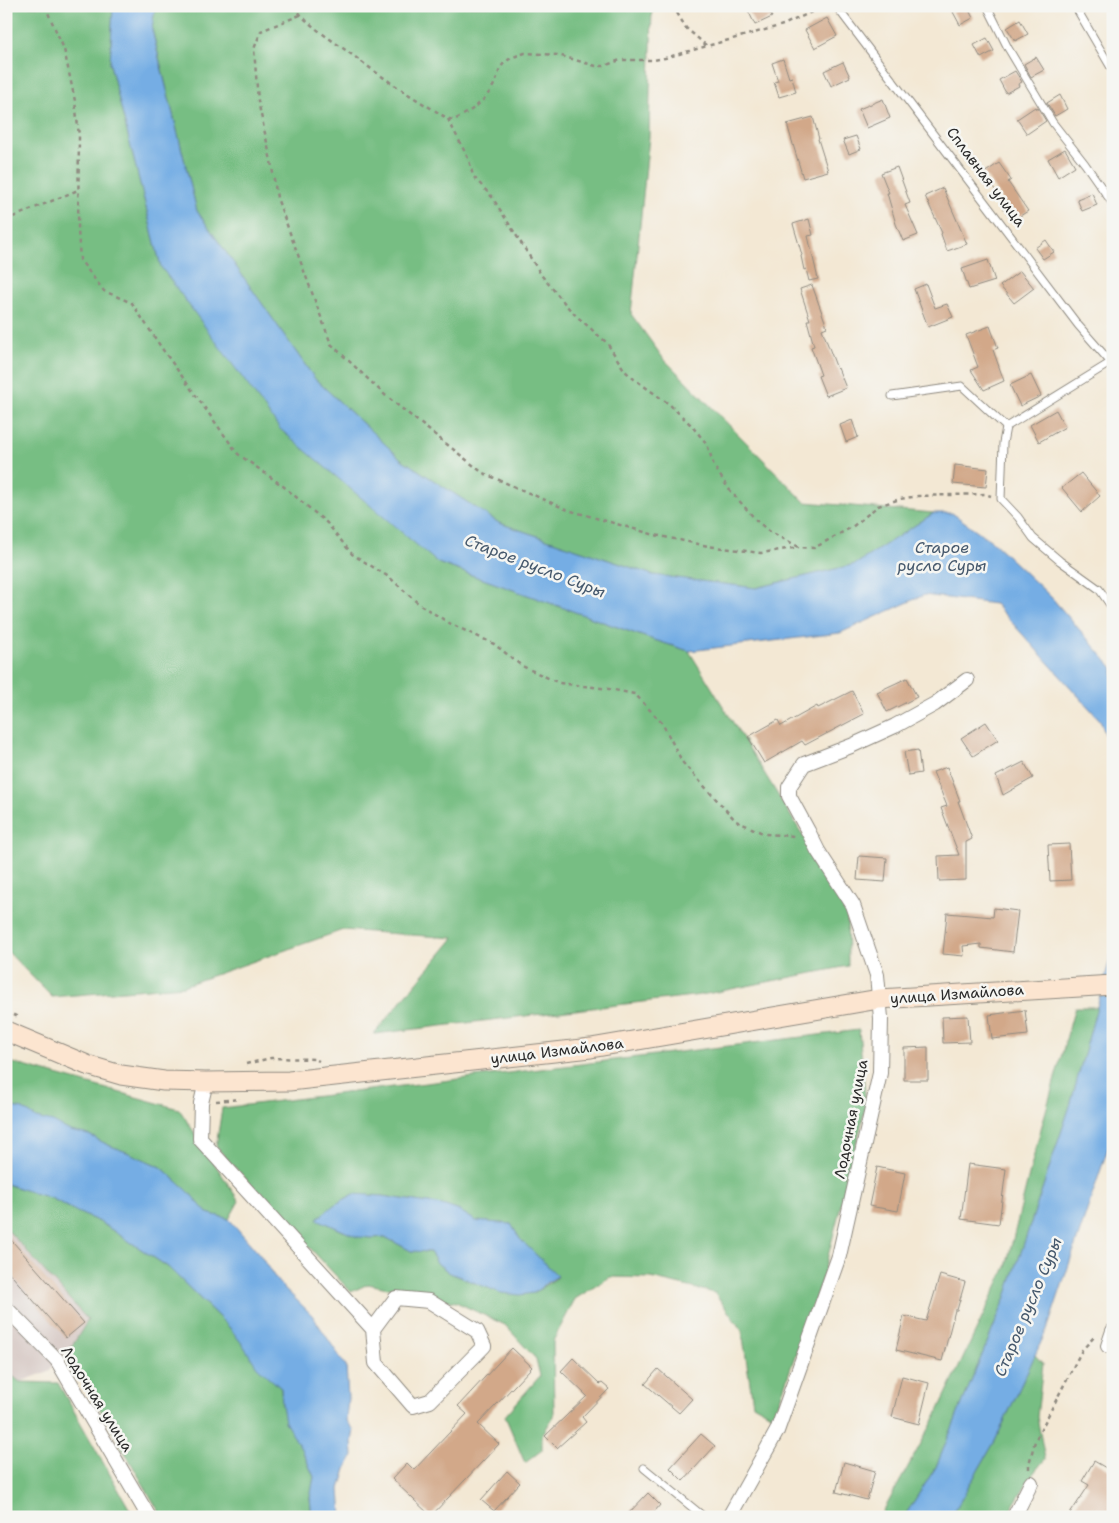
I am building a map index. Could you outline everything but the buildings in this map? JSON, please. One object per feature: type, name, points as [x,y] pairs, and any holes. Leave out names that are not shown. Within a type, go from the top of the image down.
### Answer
[{"type":"main road","name":"улица Измайлова","points":[[6,1031],[88,1065],[121,1075],[164,1082],[289,1081],[591,1048],[879,999],[1110,985]]},
{"type":"street","name":"Лодочная улица","points":[[729,1517],[777,1431],[839,1256],[880,1073],[881,1018],[877,975],[853,905],[818,851],[789,796],[789,787],[804,764],[851,746],[895,726],[935,704],[967,680]]},
{"type":"street","points":[[206,1082],[201,1103],[200,1139],[373,1329],[376,1363],[413,1406],[430,1401],[484,1346],[477,1331],[429,1301],[396,1298],[373,1329]]},
{"type":"street","name":"Лодочная улица","points":[[6,1308],[57,1360],[149,1517]]},
{"type":"street","points":[[1107,1330],[1108,1346]]},
{"type":"street","points":[[1014,1517],[1031,1483]]},
{"type":"lane","name":"Сплавная улица","points":[[836,6],[1078,325],[1112,363]]},
{"type":"lane","points":[[987,6],[1008,48],[1053,123],[1113,204]]},
{"type":"lane","points":[[1075,6],[1113,71]]},
{"type":"lane","points":[[1006,427],[1112,363]]},
{"type":"lane","points":[[892,396],[962,386],[1006,427]]},
{"type":"lane","points":[[1006,427],[1001,499],[1018,517],[1033,538],[1098,589],[1113,609]]},
{"type":"lane","points":[[644,1468],[704,1517]]},
{"type":"path","points":[[44,6],[64,49],[75,101],[79,136],[80,260],[104,291],[132,303],[163,350],[238,454],[283,486],[327,523],[352,554],[388,577],[420,605],[451,624],[494,644],[522,666],[559,683],[609,688],[635,694],[662,723],[683,763],[736,821],[765,834],[793,836],[808,831]]},
{"type":"path","points":[[294,6],[300,14],[322,33],[410,96],[448,119],[469,160],[474,176],[492,197],[542,276],[572,312],[607,343],[625,371],[669,404],[690,424],[706,444],[714,466],[728,488],[757,521],[799,547]]},
{"type":"path","points":[[673,6],[686,28],[707,46]]},
{"type":"path","points":[[448,119],[454,120],[461,117],[481,102],[493,86],[502,64],[525,53],[558,55],[596,66],[604,66],[620,60],[653,60],[783,25],[825,6]]},
{"type":"path","points":[[300,14],[260,31],[254,49],[258,101],[277,198],[331,344],[386,396],[483,473],[559,506],[654,535],[708,546],[760,553],[799,547],[814,548],[852,528],[878,506],[900,499],[918,496],[985,494],[1001,499]]},
{"type":"path","points":[[6,220],[78,190]]},
{"type":"path","points":[[6,1011],[23,1020]]},
{"type":"path","points":[[245,1064],[272,1058],[315,1059],[322,1062]]},
{"type":"path","points":[[1031,1483],[1028,1464],[1034,1441],[1082,1350],[1107,1330]]},
{"type":"shaded area","points":[[6,1228],[88,1320],[68,1353],[57,1360],[49,1371],[20,1382],[6,1371]]},
{"type":"green space","points":[[6,6],[113,6],[110,64],[161,267],[438,563],[689,651],[847,907],[848,966],[701,995],[374,1034],[454,938],[343,930],[183,986],[52,997],[6,950]]},
{"type":"green space","points":[[155,6],[652,6],[649,137],[631,314],[663,358],[805,502],[934,513],[856,564],[756,588],[653,575],[499,523],[401,459],[315,379],[197,211],[152,29]]},
{"type":"green space","points":[[1075,1007],[1097,1007],[1070,1106],[1006,1297],[936,1467],[904,1517],[880,1517],[934,1420],[1006,1267],[1037,1143]]},
{"type":"green space","points":[[859,1030],[866,1106],[824,1272],[774,1416],[753,1404],[742,1331],[715,1293],[651,1278],[610,1277],[575,1299],[553,1341],[554,1416],[542,1435],[542,1450],[525,1463],[505,1416],[540,1376],[536,1359],[505,1325],[456,1302],[368,1284],[351,1292],[216,1147],[222,1108]],"holes":[[[382,1196],[442,1205],[460,1211],[476,1221],[511,1224],[520,1239],[558,1277],[534,1293],[501,1293],[450,1273],[438,1264],[430,1252],[411,1251],[385,1237],[372,1238],[343,1231],[318,1219],[346,1198]]]},
{"type":"green space","points":[[6,1061],[179,1109],[239,1201],[229,1219],[207,1213],[187,1190],[161,1167],[89,1135],[70,1131],[36,1118],[23,1109],[6,1106]]},
{"type":"green space","points":[[6,1184],[53,1199],[100,1222],[168,1267],[229,1327],[281,1388],[282,1405],[314,1477],[310,1498],[312,1517],[162,1517],[68,1353],[88,1320],[6,1228]]},
{"type":"green space","points":[[1035,1355],[1043,1364],[1037,1417],[1045,1459],[1032,1475],[1006,1517],[951,1517],[995,1441]]},
{"type":"green space","points":[[6,1371],[20,1382],[58,1383],[134,1517],[6,1517]]},
{"type":"water","name":"Старое русло Суры","points":[[113,6],[155,6],[152,30],[197,211],[315,379],[401,459],[499,523],[653,575],[756,588],[856,564],[934,513],[952,513],[993,542],[1051,597],[1113,668],[1113,755],[1100,720],[995,604],[924,595],[840,633],[689,651],[438,563],[280,429],[161,267],[110,64]]},
{"type":"water","name":"Старое русло Суры","points":[[1113,948],[1113,1133],[1048,1327],[995,1441],[951,1517],[904,1517],[936,1467],[1006,1297],[1070,1106]]},
{"type":"water","points":[[6,1106],[23,1109],[36,1118],[53,1122],[70,1131],[89,1135],[161,1167],[187,1190],[207,1213],[229,1219],[260,1255],[278,1282],[312,1315],[346,1366],[348,1398],[346,1420],[354,1430],[352,1441],[353,1456],[346,1469],[340,1489],[342,1517],[312,1517],[310,1498],[314,1477],[303,1452],[285,1422],[281,1388],[257,1367],[229,1327],[168,1267],[100,1222],[53,1199],[6,1184]]},
{"type":"water","points":[[354,1194],[442,1205],[460,1211],[476,1221],[511,1224],[520,1239],[558,1276],[534,1293],[520,1295],[501,1293],[450,1273],[438,1264],[430,1252],[411,1251],[385,1237],[357,1237],[317,1219],[334,1205]]}]
